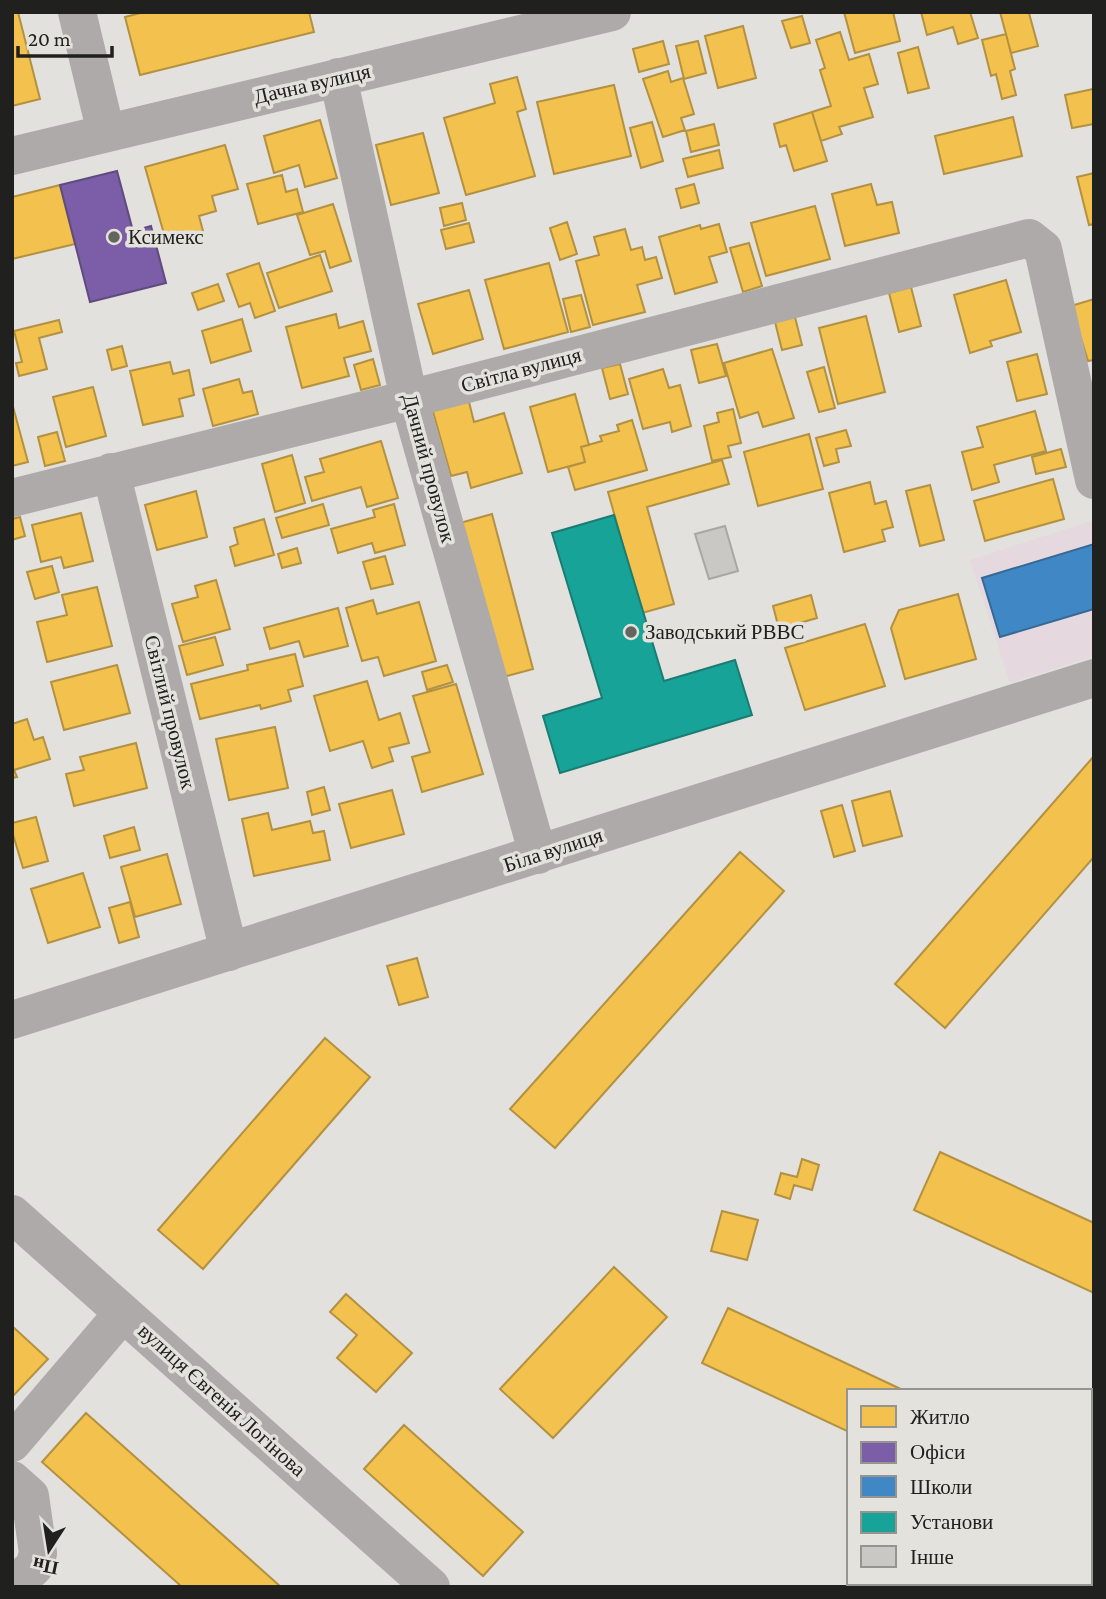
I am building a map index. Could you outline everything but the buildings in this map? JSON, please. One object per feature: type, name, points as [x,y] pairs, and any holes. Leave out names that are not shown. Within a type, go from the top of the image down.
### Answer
[{"type":"street","points":[[77,12],[106,133]]},
{"type":"street","name":"Дачна вулиця","points":[[12,156],[612,12]]},
{"type":"street","name":"Дачний провулок","points":[[338,77],[409,398],[538,855]]},
{"type":"street","name":"Світла вулиця","points":[[12,498],[1029,237],[1043,249],[1094,480]]},
{"type":"street","name":"Світлий провулок","points":[[111,472],[229,952]]},
{"type":"street","name":"Біла вулиця","points":[[12,1020],[1094,678]]},
{"type":"street","name":"вулиця Євгенія Логінова","points":[[17,1227],[123,1312],[431,1587]]},
{"type":"street","points":[[12,1443],[123,1312]]},
{"type":"street","points":[[12,1480],[30,1496],[38,1553],[34,1567],[12,1586]]},
{"type":"shaded area","points":[[1094,520],[1094,656],[1010,683],[970,560]]},
{"type":"place","name":"Ксимекс","points":[[114,237]]},
{"type":"place","name":"Заводський РВВС","points":[[631,632]]}]
